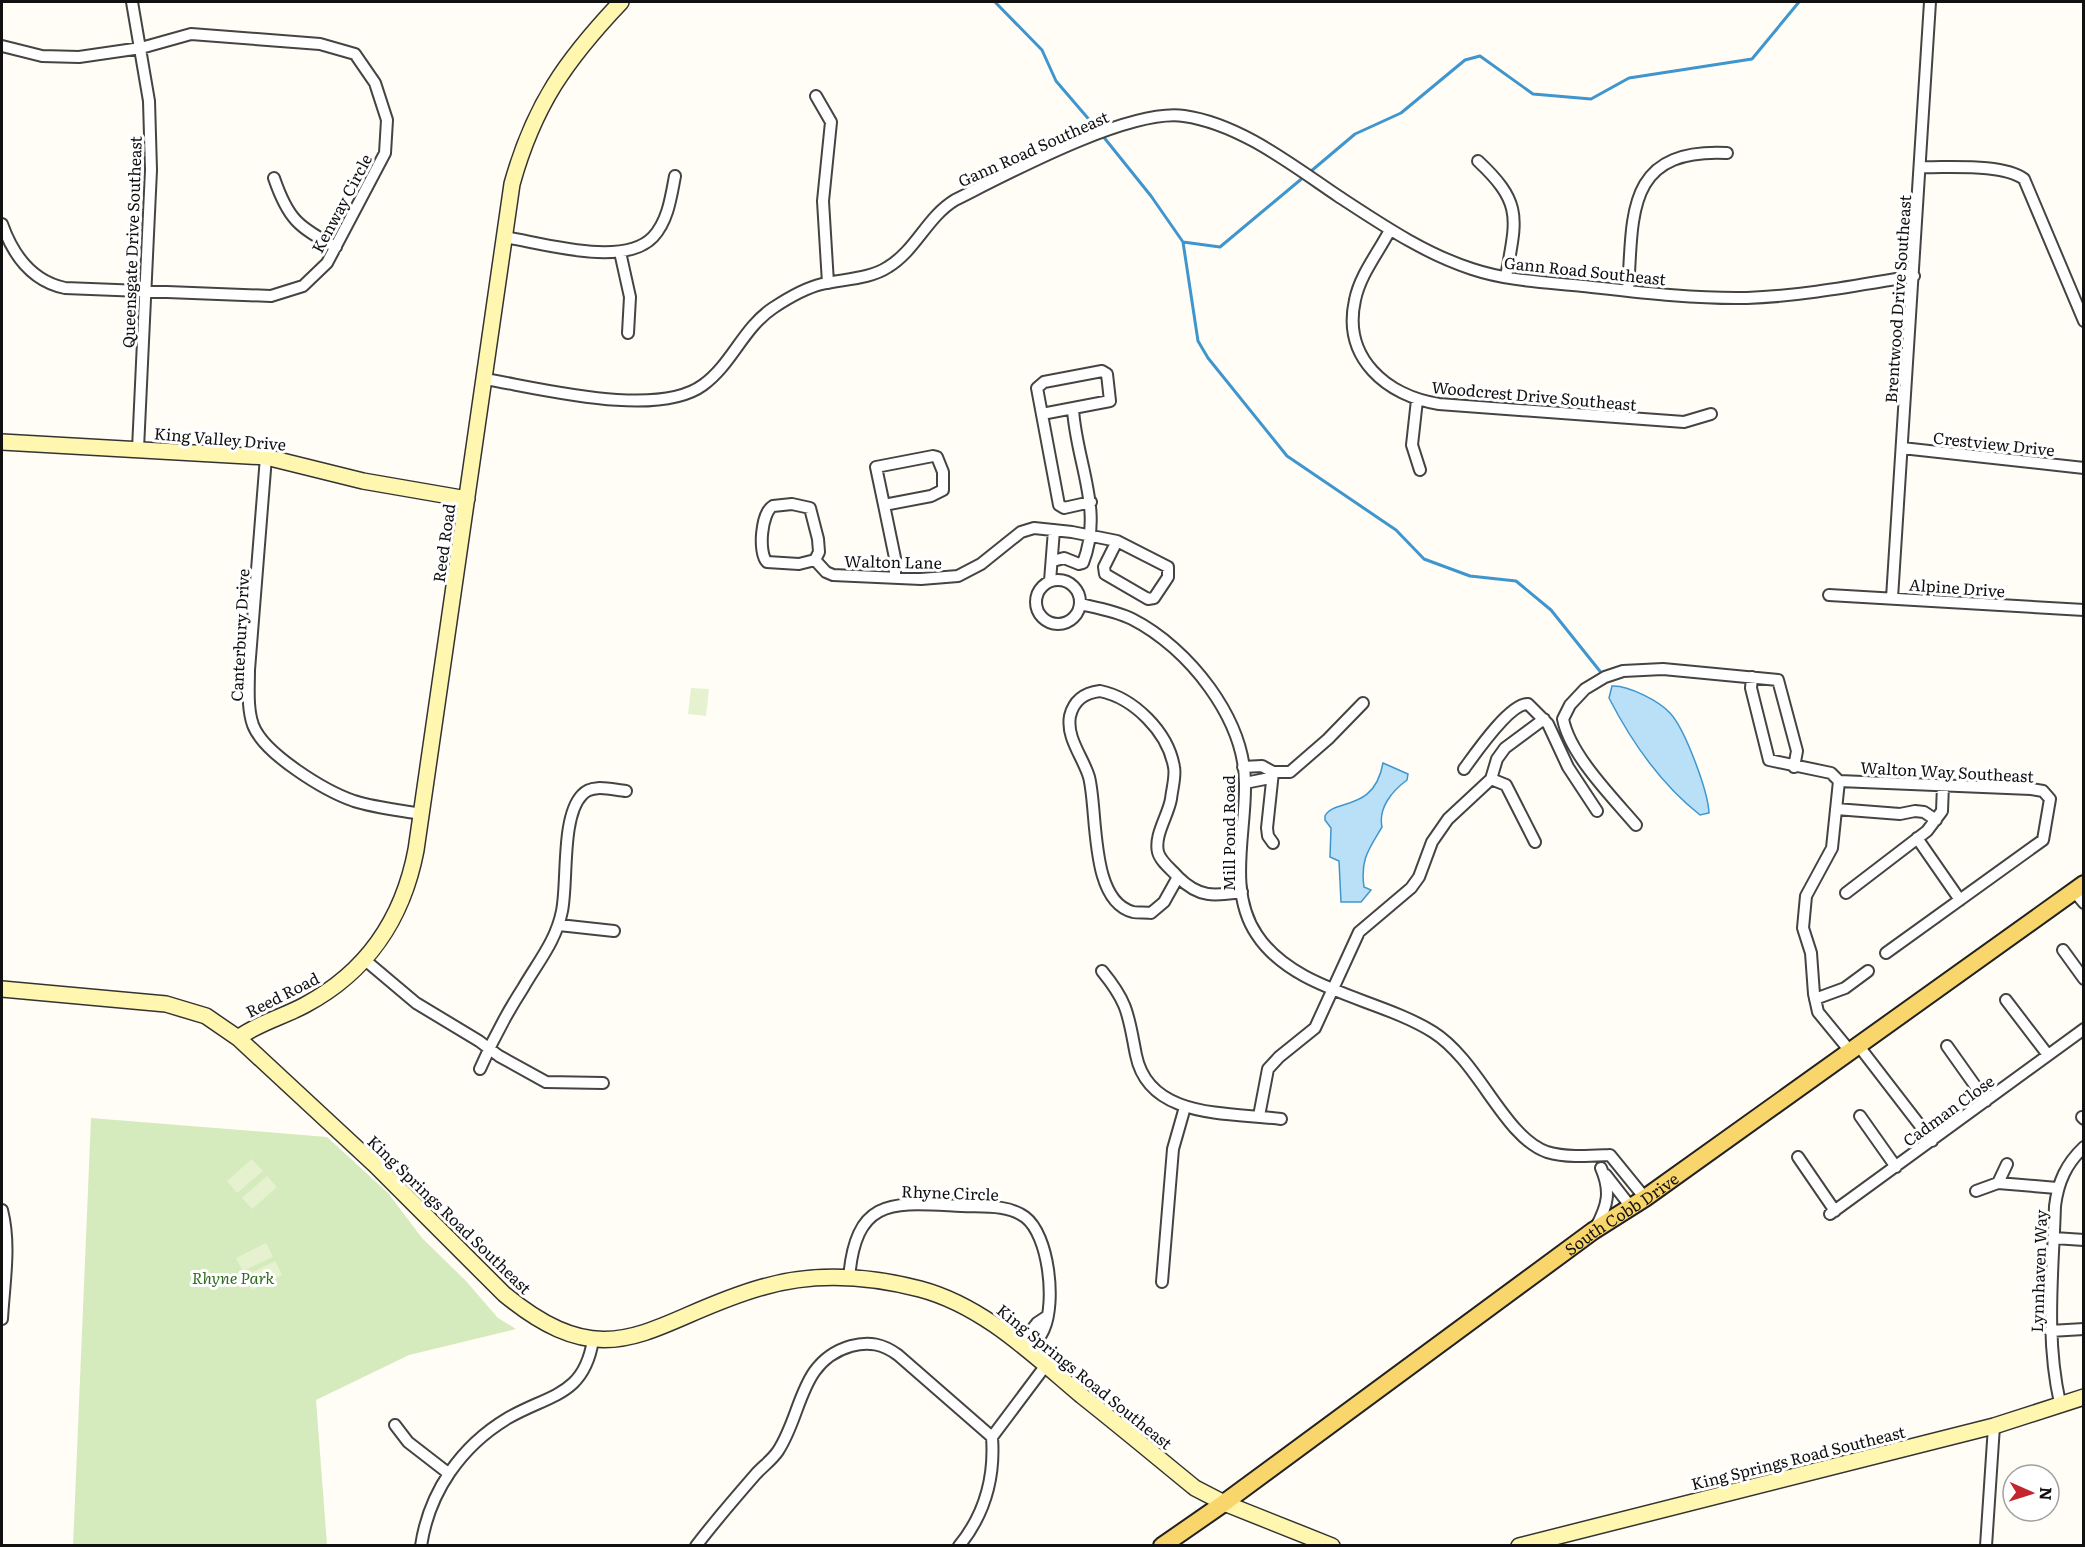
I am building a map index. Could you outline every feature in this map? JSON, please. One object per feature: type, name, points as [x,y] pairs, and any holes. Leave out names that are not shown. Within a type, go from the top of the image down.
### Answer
[{"type":"main road","name":"South Cobb Drive","points":[[1162,1545],[1224,1503],[1593,1231],[1638,1203],[1854,1048],[2080,892]]},
{"type":"street","name":"Queensgate Drive Southeast","points":[[132,2],[141,48],[150,128],[148,254],[138,449]]},
{"type":"street","name":"Reed Road","points":[[238,1038],[323,995],[365,960],[385,934],[402,903],[412,870],[422,814],[512,184],[532,124],[563,68],[621,2]]},
{"type":"street","name":"Brentwood Drive Southeast","points":[[1892,598],[1930,2]]},
{"type":"street","name":"Kenway Circle","points":[[2,46],[42,56],[79,57],[141,48],[172,37],[191,34],[309,43],[355,54],[375,82],[387,120],[385,153],[327,263],[303,286],[271,296],[50,285],[27,268],[13,249],[2,224]]},
{"type":"street","points":[[816,96],[831,122],[824,201],[828,283]]},
{"type":"street","name":"Gann Road Southeast","points":[[485,379],[622,401],[680,396],[709,380],[742,337],[762,316],[798,294],[828,283],[888,267],[906,252],[926,224],[945,206],[1077,143],[1111,129],[1161,116],[1175,115],[1199,119],[1247,139],[1390,230],[1457,264],[1506,277],[1628,291],[1748,298],[1828,290],[1914,276]]},
{"type":"street","points":[[1628,291],[1635,206],[1642,187],[1665,166],[1689,155],[1702,152],[1727,153]]},
{"type":"street","points":[[1478,161],[1502,185],[1513,208],[1513,233],[1506,277]]},
{"type":"street","points":[[1921,167],[2000,170],[2018,174],[2024,179],[2084,321]]},
{"type":"street","points":[[504,237],[597,252],[621,252],[644,243],[658,230],[667,210],[675,176]]},
{"type":"street","points":[[274,178],[284,206],[295,223],[336,247]]},
{"type":"street","name":"Woodcrest Drive Southeast","points":[[1390,230],[1359,286],[1353,310],[1354,331],[1360,350],[1371,369],[1394,390],[1417,400],[1684,422],[1711,414]]},
{"type":"street","points":[[621,252],[630,297],[628,333]]},
{"type":"street","points":[[1042,414],[1110,401],[1109,380],[1105,372],[1038,384],[1042,414],[1059,505],[1064,508],[1091,501]]},
{"type":"street","points":[[1417,400],[1412,445],[1420,470]]},
{"type":"street","points":[[1071,585],[1079,564],[1077,561],[1083,543],[1090,536],[1091,501],[1073,409]]},
{"type":"street","name":"King Valley Drive","points":[[2,442],[266,457],[363,481],[467,499]]},
{"type":"street","name":"Crestview Drive","points":[[1902,448],[2084,468]]},
{"type":"street","name":"Canterbury Drive","points":[[266,457],[249,670],[249,705],[254,726],[263,740],[289,764],[341,795],[364,804],[422,814]]},
{"type":"street","points":[[884,505],[931,496],[943,490],[943,472],[937,457],[876,467],[895,558],[895,578]]},
{"type":"street","points":[[792,504],[810,507],[819,552],[815,560],[800,564],[776,564],[764,559],[763,520],[766,511],[772,506],[792,504]]},
{"type":"street","name":"Walton Lane","points":[[815,560],[826,572],[833,575],[944,579],[958,576],[981,564],[1021,532],[1034,528],[1054,530],[1117,541],[1168,567],[1168,578],[1154,598],[1148,599],[1105,574],[1104,567],[1117,541]]},
{"type":"street","points":[[1050,581],[1054,530]]},
{"type":"street","points":[[1053,561],[1064,558],[1079,564]]},
{"type":"street","points":[[1062,580],[1071,585],[1079,595],[1080,604],[1073,619],[1065,624],[1046,622],[1037,608],[1037,596],[1041,588],[1050,581],[1062,580]]},
{"type":"street","name":"Alpine Drive","points":[[1829,595],[2084,610]]},
{"type":"street","name":"Mill Pond Road","points":[[1080,604],[1131,618],[1149,628],[1204,681],[1233,725],[1245,783],[1240,863],[1243,902],[1256,935],[1278,958],[1294,970],[1399,1015],[1443,1039],[1465,1059],[1510,1123],[1532,1144],[1547,1152],[1610,1155],[1619,1162],[1638,1203]]},
{"type":"street","points":[[1636,825],[1596,777],[1574,744],[1563,719],[1570,705],[1585,689],[1605,677],[1639,668],[1778,680],[1797,751],[1794,767]]},
{"type":"street","name":"Walton Way Southeast","points":[[1752,676],[1751,688],[1766,740],[1767,757],[1778,764],[1831,773],[1839,781],[2031,789],[2043,791],[2050,799],[2043,840],[1886,953]]},
{"type":"street","points":[[1178,877],[1164,902],[1151,913],[1132,912],[1116,902],[1107,887],[1100,862],[1089,776],[1070,729],[1073,707],[1086,694],[1109,693],[1136,709],[1155,728],[1170,754],[1175,768],[1171,800],[1157,840],[1158,854],[1191,890],[1215,896],[1242,892]]},
{"type":"street","points":[[1243,767],[1262,766],[1273,772],[1290,772],[1328,739],[1363,703]]},
{"type":"street","points":[[1464,769],[1486,739],[1518,706],[1524,703],[1531,705],[1544,719],[1568,767],[1597,811]]},
{"type":"street","points":[[1259,1116],[1268,1069],[1279,1057],[1315,1028],[1359,932],[1411,888],[1419,877],[1432,842],[1448,819],[1491,780],[1497,759],[1505,748],[1544,719]]},
{"type":"street","points":[[1245,783],[1265,779],[1273,772]]},
{"type":"street","points":[[1273,772],[1268,828],[1268,836],[1273,843]]},
{"type":"street","points":[[1491,780],[1506,785],[1535,842]]},
{"type":"street","name":"Walton Way Southeast","points":[[1839,781],[1832,848],[1828,859],[1810,886],[1802,910],[1803,928],[1813,967],[1815,999],[1822,1019],[1854,1048],[1932,1141]]},
{"type":"street","points":[[1846,893],[1917,838],[1936,820],[1942,811],[1943,785]]},
{"type":"street","points":[[480,1069],[521,990],[549,948],[559,925],[566,882],[569,834],[576,804],[582,795],[595,788],[626,791]]},
{"type":"street","points":[[1836,809],[1900,814],[1915,811],[1924,812],[1936,820]]},
{"type":"street","points":[[1917,838],[1960,900]]},
{"type":"street","points":[[559,925],[614,931]]},
{"type":"street","points":[[2063,950],[2084,979]]},
{"type":"street","points":[[365,960],[416,1003],[546,1082],[603,1083]]},
{"type":"street","points":[[1815,999],[1845,988],[1868,970]]},
{"type":"street","points":[[1102,971],[1124,999],[1143,1076],[1161,1096],[1185,1107],[1281,1119]]},
{"type":"street","name":"King Springs Road Southeast","points":[[2,989],[176,1006],[206,1016],[238,1038],[375,1165],[504,1294],[526,1312],[552,1328],[571,1336],[593,1340],[614,1340],[645,1332],[765,1286],[812,1278],[849,1278],[902,1285],[941,1295],[977,1313],[1024,1348],[1195,1488],[1224,1503],[1332,1545]]},
{"type":"street","points":[[2006,1000],[2048,1055]]},
{"type":"street","name":"Cadman Close","points":[[1798,1157],[1833,1213],[2084,1029]]},
{"type":"street","points":[[1947,1046],[1986,1101]]},
{"type":"street","points":[[1162,1282],[1173,1149],[1185,1107]]},
{"type":"street","points":[[1860,1116],[1896,1167]]},
{"type":"street","name":"Lynnhaven Way","points":[[2060,1403],[2052,1369],[2050,1331],[2057,1188],[2069,1161],[2084,1147]]},
{"type":"street","points":[[1593,1231],[1608,1201],[1607,1182],[1597,1156]]},
{"type":"street","points":[[1998,1183],[2007,1164]]},
{"type":"street","points":[[1601,1168],[1638,1203]]},
{"type":"street","points":[[1976,1191],[1998,1183],[2057,1188]]},
{"type":"street","name":"Rhyne Circle","points":[[849,1278],[854,1245],[860,1230],[871,1217],[886,1208],[911,1204],[1006,1209],[1028,1219],[1042,1241],[1050,1292],[1045,1328],[1024,1348]]},
{"type":"street","points":[[2,1210],[6,1231],[2,1319]]},
{"type":"street","points":[[2054,1238],[2084,1240]]},
{"type":"street","points":[[2050,1331],[2084,1329]]},
{"type":"street","points":[[421,1545],[429,1509],[447,1473],[493,1429],[573,1385],[588,1362],[593,1340]]},
{"type":"street","points":[[696,1545],[777,1453],[791,1426],[813,1371],[833,1353],[843,1349],[861,1344],[886,1346],[993,1437]]},
{"type":"street","points":[[959,1545],[977,1519],[985,1500],[991,1480],[993,1437],[1046,1365]]},
{"type":"street","name":"King Springs Road Southeast","points":[[1519,1545],[1559,1541],[1994,1426],[2084,1397]]},
{"type":"street","points":[[395,1425],[408,1442],[447,1473]]},
{"type":"street","points":[[1986,1545],[1994,1426]]},
{"type":"green space","points":[[691,688],[709,689],[706,716],[688,714]]},
{"type":"green space","name":"Rhyne Park","points":[[91,1118],[327,1137],[388,1193],[422,1238],[466,1281],[498,1318],[516,1329],[409,1355],[316,1400],[327,1545],[73,1546]]},
{"type":"green space","points":[[252,1159],[263,1171],[237,1193],[227,1181]]},
{"type":"green space","points":[[267,1176],[277,1187],[252,1209],[242,1198]]},
{"type":"green space","points":[[266,1243],[273,1257],[243,1271],[236,1258]]},
{"type":"green space","points":[[275,1261],[282,1275],[252,1290],[245,1276]]},
{"type":"water","points":[[1612,686],[1626,688],[1643,695],[1670,713],[1682,732],[1695,761],[1705,790],[1709,813],[1700,815],[1673,790],[1648,761],[1609,698]]},
{"type":"water","points":[[1383,763],[1408,774],[1407,780],[1387,800],[1382,813],[1382,827],[1367,855],[1363,869],[1364,887],[1371,890],[1361,902],[1341,902],[1339,861],[1330,857],[1331,828],[1325,816],[1337,807],[1363,797],[1371,790],[1378,779]]},
{"type":"waterway","points":[[995,2],[1042,50],[1056,81],[1098,130]]},
{"type":"waterway","points":[[1310,172],[1355,134],[1401,113],[1465,60],[1480,56],[1533,94],[1591,99],[1629,78],[1752,59],[1799,2]]},
{"type":"waterway","points":[[1102,135],[1151,196],[1183,242],[1198,341],[1208,358],[1287,456],[1396,530],[1424,559],[1470,576],[1516,581],[1551,610],[1603,675]]},
{"type":"waterway","points":[[1183,242],[1220,247],[1305,176]]}]
